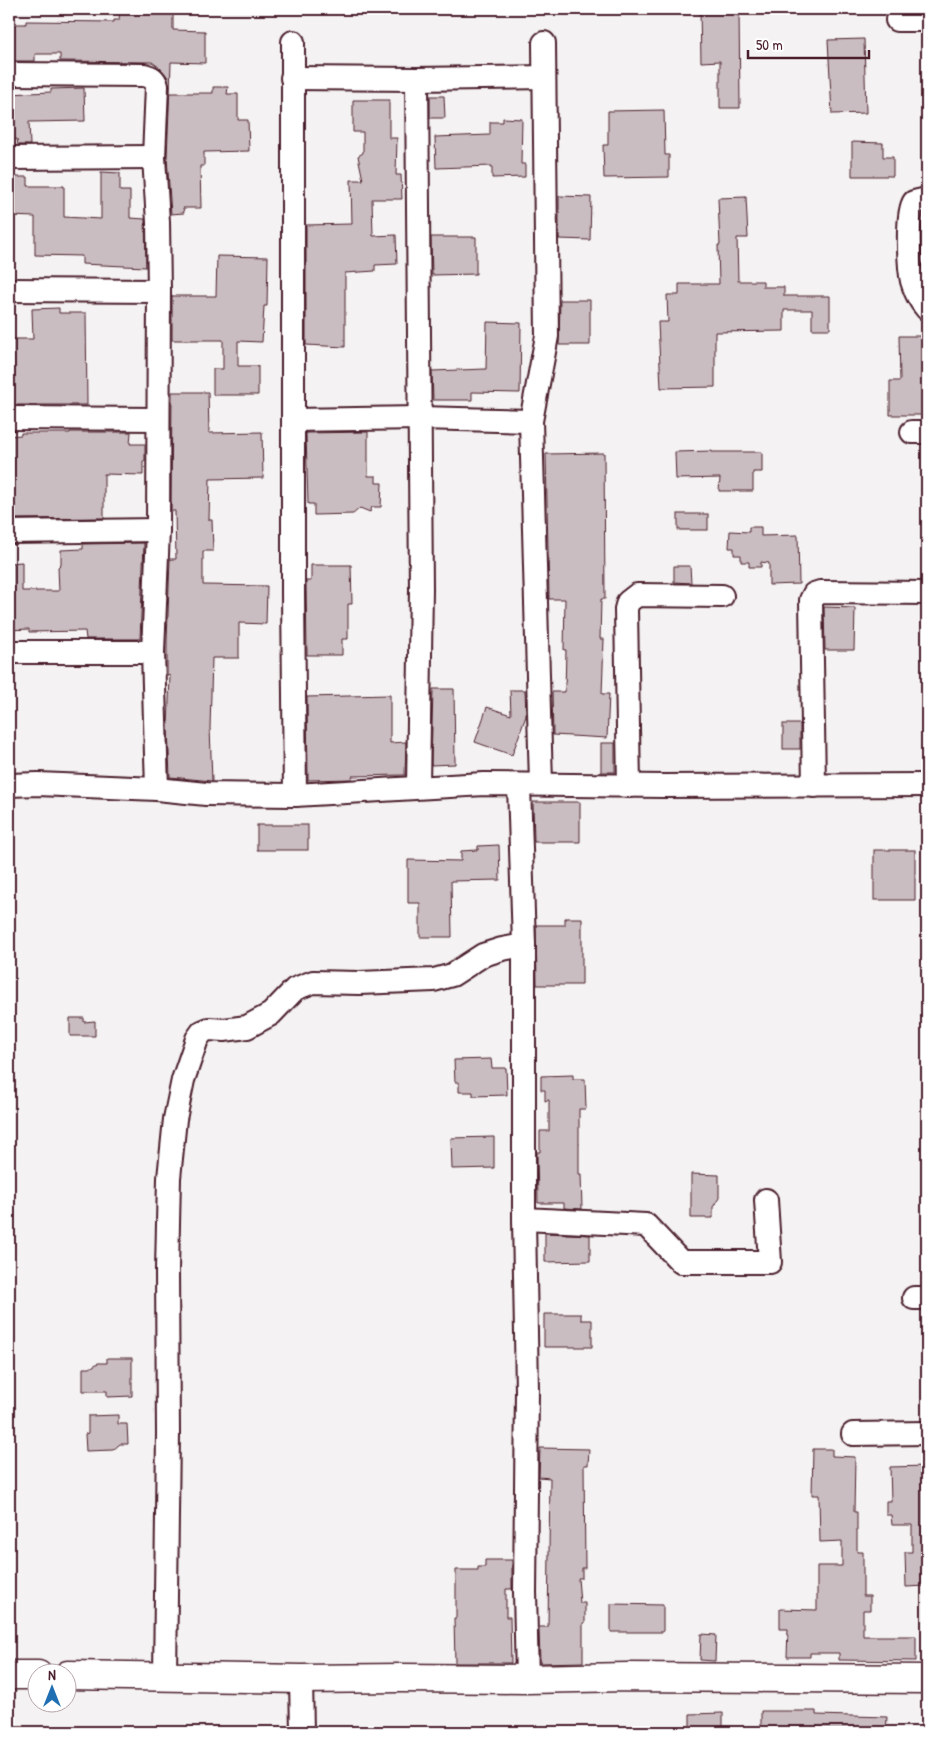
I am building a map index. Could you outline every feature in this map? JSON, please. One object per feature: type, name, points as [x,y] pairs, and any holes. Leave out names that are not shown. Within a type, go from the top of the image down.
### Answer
[{"type":"main road","points":[[9,1674],[28,1675]]},
{"type":"main road","points":[[78,1675],[301,1679],[627,1677],[927,1679]]},
{"type":"street","points":[[897,20],[927,20]]},
{"type":"street","points":[[293,42],[295,795]]},
{"type":"street","points":[[527,1679],[525,1592],[527,1390],[524,1219],[524,945],[530,784],[531,421],[547,336],[544,43]]},
{"type":"street","points":[[9,74],[144,75],[151,76],[157,86],[154,157],[158,222],[159,291],[158,530],[153,652],[157,788]]},
{"type":"street","points":[[292,78],[544,77]]},
{"type":"street","points":[[417,79],[420,418],[418,787]]},
{"type":"street","points":[[9,158],[154,157]]},
{"type":"street","points":[[927,199],[914,202],[911,206],[910,259],[912,281],[918,298],[927,309]]},
{"type":"street","points":[[9,290],[159,291]]},
{"type":"street","points":[[9,418],[158,419]]},
{"type":"street","points":[[293,420],[420,418],[531,421]]},
{"type":"street","points":[[9,532],[158,530]]},
{"type":"street","points":[[814,786],[811,600],[814,594],[820,592],[927,593]]},
{"type":"street","points":[[629,786],[626,609],[628,602],[637,595],[722,596]]},
{"type":"street","points":[[9,652],[153,652]]},
{"type":"street","points":[[9,785],[38,784],[157,788],[206,794],[295,795],[484,784],[629,786],[927,785]]},
{"type":"street","points":[[165,1676],[169,1178],[175,1119],[184,1080],[197,1039],[202,1032],[209,1029],[224,1030],[246,1027],[271,1014],[295,990],[313,982],[359,983],[434,980],[452,975],[483,955],[524,945]]},
{"type":"street","points":[[524,1219],[646,1225],[681,1262],[770,1262],[766,1200]]},
{"type":"street","points":[[854,1434],[927,1433]]},
{"type":"street","points":[[301,1679],[302,1732]]},
{"type":"building","points":[[120,9],[173,9],[173,30],[205,31],[205,63],[171,62],[170,93],[213,93],[213,87],[228,87],[227,94],[238,94],[238,120],[248,120],[249,151],[204,152],[204,166],[200,166],[201,208],[183,208],[184,213],[171,214],[167,157],[170,86],[167,76],[160,68],[152,62],[60,61],[60,54],[35,54],[35,61],[9,61],[9,24],[26,24],[26,21],[114,22],[114,20],[119,20]]},
{"type":"building","points":[[700,9],[739,9],[740,108],[720,108],[720,61],[701,62]]},
{"type":"building","points":[[864,39],[866,113],[832,114],[828,40]]},
{"type":"building","points":[[84,88],[85,121],[29,122],[30,145],[18,145],[17,139],[9,140],[9,94],[51,92],[51,89]]},
{"type":"building","points":[[430,96],[444,96],[445,118],[430,118]]},
{"type":"building","points":[[353,100],[389,100],[389,138],[397,138],[396,175],[401,175],[402,199],[372,199],[373,236],[396,235],[397,264],[375,265],[375,271],[345,273],[345,347],[306,345],[306,225],[352,224],[351,180],[363,180],[358,156],[363,153],[363,132],[353,132]]},
{"type":"building","points":[[664,110],[665,155],[669,155],[669,177],[604,178],[603,145],[608,145],[608,111]]},
{"type":"building","points":[[503,118],[522,119],[521,164],[525,164],[525,177],[492,178],[492,166],[436,168],[435,137],[490,135],[490,122],[503,122]]},
{"type":"building","points":[[852,142],[883,143],[883,157],[893,157],[893,176],[852,176]]},
{"type":"building","points":[[101,172],[120,173],[120,191],[130,191],[130,218],[145,219],[146,267],[82,264],[82,256],[35,255],[35,217],[9,216],[9,177],[28,177],[28,186],[64,186],[64,217],[101,219]]},
{"type":"building","points":[[559,196],[591,197],[590,240],[559,239]]},
{"type":"building","points":[[746,197],[748,238],[737,238],[738,281],[763,281],[763,287],[784,287],[784,296],[830,296],[830,329],[812,329],[812,310],[784,310],[784,331],[715,332],[715,387],[661,388],[658,322],[668,322],[667,295],[679,295],[679,284],[719,284],[718,198]]},
{"type":"building","points":[[431,237],[476,237],[476,274],[432,275]]},
{"type":"building","points":[[217,256],[268,257],[267,306],[264,306],[262,342],[238,341],[238,366],[258,366],[258,395],[213,395],[213,369],[223,369],[223,340],[172,340],[172,296],[216,296]]},
{"type":"building","points":[[560,300],[590,300],[590,345],[559,345]]},
{"type":"building","points":[[59,308],[59,313],[86,313],[87,405],[9,405],[9,339],[33,339],[32,309]]},
{"type":"building","points":[[487,322],[521,323],[520,393],[472,392],[472,400],[433,400],[432,371],[486,369]]},
{"type":"building","points":[[899,336],[924,336],[924,415],[890,415],[890,381],[900,381]]},
{"type":"building","points":[[172,392],[208,392],[209,433],[262,432],[263,478],[210,479],[209,520],[212,520],[213,551],[203,551],[203,585],[267,586],[266,624],[239,623],[239,658],[212,658],[210,728],[212,781],[170,777],[168,727],[170,676],[167,675],[167,641],[170,559],[176,559],[175,511],[171,511]]},
{"type":"building","points":[[131,432],[130,444],[145,444],[143,475],[104,474],[104,518],[9,519],[9,436],[21,435],[21,433]]},
{"type":"building","points":[[368,432],[368,476],[376,476],[376,483],[382,483],[381,507],[372,507],[370,512],[360,508],[353,514],[314,515],[314,504],[308,504],[306,433]]},
{"type":"building","points":[[675,452],[762,452],[762,472],[753,472],[753,491],[719,491],[720,478],[676,479]]},
{"type":"building","points":[[604,453],[605,599],[601,599],[600,639],[604,639],[602,694],[609,694],[607,738],[553,735],[552,692],[565,692],[565,599],[549,599],[546,454]]},
{"type":"building","points":[[678,514],[708,514],[708,530],[678,530]]},
{"type":"building","points":[[749,527],[761,527],[761,536],[798,535],[799,584],[769,585],[769,563],[761,562],[761,567],[749,567],[749,562],[741,562],[741,555],[734,555],[734,548],[729,548],[730,531],[749,532]]},
{"type":"building","points":[[144,543],[140,639],[86,639],[85,631],[29,632],[29,629],[9,630],[9,563],[22,562],[22,591],[59,591],[58,567],[61,564],[61,550],[83,549],[83,544]]},
{"type":"building","points":[[311,565],[351,565],[352,604],[348,604],[348,639],[342,639],[342,655],[307,655],[306,581],[311,581]]},
{"type":"building","points":[[674,566],[690,566],[691,583],[674,582]]},
{"type":"building","points":[[824,607],[855,608],[854,650],[825,650]]},
{"type":"building","points":[[433,689],[454,689],[455,764],[431,765]]},
{"type":"building","points":[[510,690],[525,690],[526,716],[512,755],[475,742],[487,707],[511,715]]},
{"type":"building","points":[[390,695],[390,743],[406,742],[405,775],[352,776],[352,779],[308,780],[307,697]]},
{"type":"building","points":[[783,724],[800,724],[800,749],[783,749]]},
{"type":"building","points":[[601,743],[615,743],[615,772],[601,772]]},
{"type":"building","points":[[533,802],[580,802],[580,842],[534,842]]},
{"type":"building","points":[[257,825],[308,825],[308,850],[257,850]]},
{"type":"building","points":[[499,845],[500,880],[451,881],[452,937],[420,937],[420,903],[408,903],[408,860],[461,861],[461,851],[478,850],[478,846]]},
{"type":"building","points":[[874,850],[915,850],[915,900],[874,900]]},
{"type":"building","points":[[565,918],[582,918],[582,985],[537,985],[536,925],[565,925]]},
{"type":"building","points":[[70,1018],[84,1018],[84,1022],[95,1021],[95,1036],[70,1036]]},
{"type":"building","points":[[491,1059],[492,1068],[506,1068],[507,1095],[473,1096],[473,1092],[459,1092],[459,1082],[455,1082],[454,1060]]},
{"type":"building","points":[[573,1075],[573,1079],[585,1079],[586,1109],[579,1109],[579,1174],[581,1174],[582,1209],[564,1208],[564,1203],[538,1203],[537,1152],[540,1152],[540,1131],[549,1131],[549,1100],[545,1101],[545,1090],[541,1090],[541,1076]]},
{"type":"building","points":[[494,1137],[494,1168],[452,1169],[451,1138]]},
{"type":"building","points":[[691,1174],[719,1175],[719,1198],[713,1207],[713,1218],[691,1218]]},
{"type":"building","points":[[545,1233],[590,1235],[590,1261],[545,1262]]},
{"type":"building","points":[[544,1314],[581,1314],[581,1320],[592,1320],[592,1347],[544,1347]]},
{"type":"building","points":[[107,1358],[132,1358],[132,1396],[107,1397],[107,1391],[83,1391],[83,1368],[90,1368],[98,1363],[107,1363]]},
{"type":"building","points":[[118,1415],[118,1424],[127,1424],[128,1444],[120,1444],[113,1450],[86,1451],[85,1434],[88,1433],[88,1416]]},
{"type":"building","points":[[540,1448],[589,1449],[588,1465],[584,1465],[585,1568],[582,1568],[582,1578],[578,1578],[580,1603],[585,1603],[583,1662],[540,1663],[539,1627],[548,1627],[550,1478],[539,1477]]},
{"type":"building","points":[[813,1449],[832,1449],[832,1456],[855,1457],[854,1512],[857,1512],[857,1552],[863,1552],[863,1596],[870,1596],[870,1610],[863,1610],[863,1636],[916,1636],[916,1661],[839,1660],[839,1653],[810,1653],[810,1657],[787,1657],[788,1629],[780,1629],[780,1609],[817,1610],[817,1566],[842,1566],[842,1541],[820,1542],[819,1495],[812,1495]]},
{"type":"building","points":[[927,1466],[927,1586],[906,1587],[905,1552],[912,1552],[912,1525],[892,1525],[891,1515],[886,1515],[886,1501],[891,1501],[890,1467]]},
{"type":"building","points":[[485,1560],[512,1560],[512,1589],[506,1589],[506,1617],[510,1617],[511,1663],[455,1663],[456,1570],[478,1570],[478,1567],[485,1567]]},
{"type":"building","points":[[611,1604],[663,1605],[663,1632],[611,1632]]},
{"type":"building","points":[[701,1634],[716,1635],[715,1661],[700,1660]]},
{"type":"building","points":[[761,1711],[816,1711],[816,1715],[887,1717],[886,1732],[761,1732]]},
{"type":"building","points":[[723,1713],[723,1732],[690,1732],[690,1714]]}]
